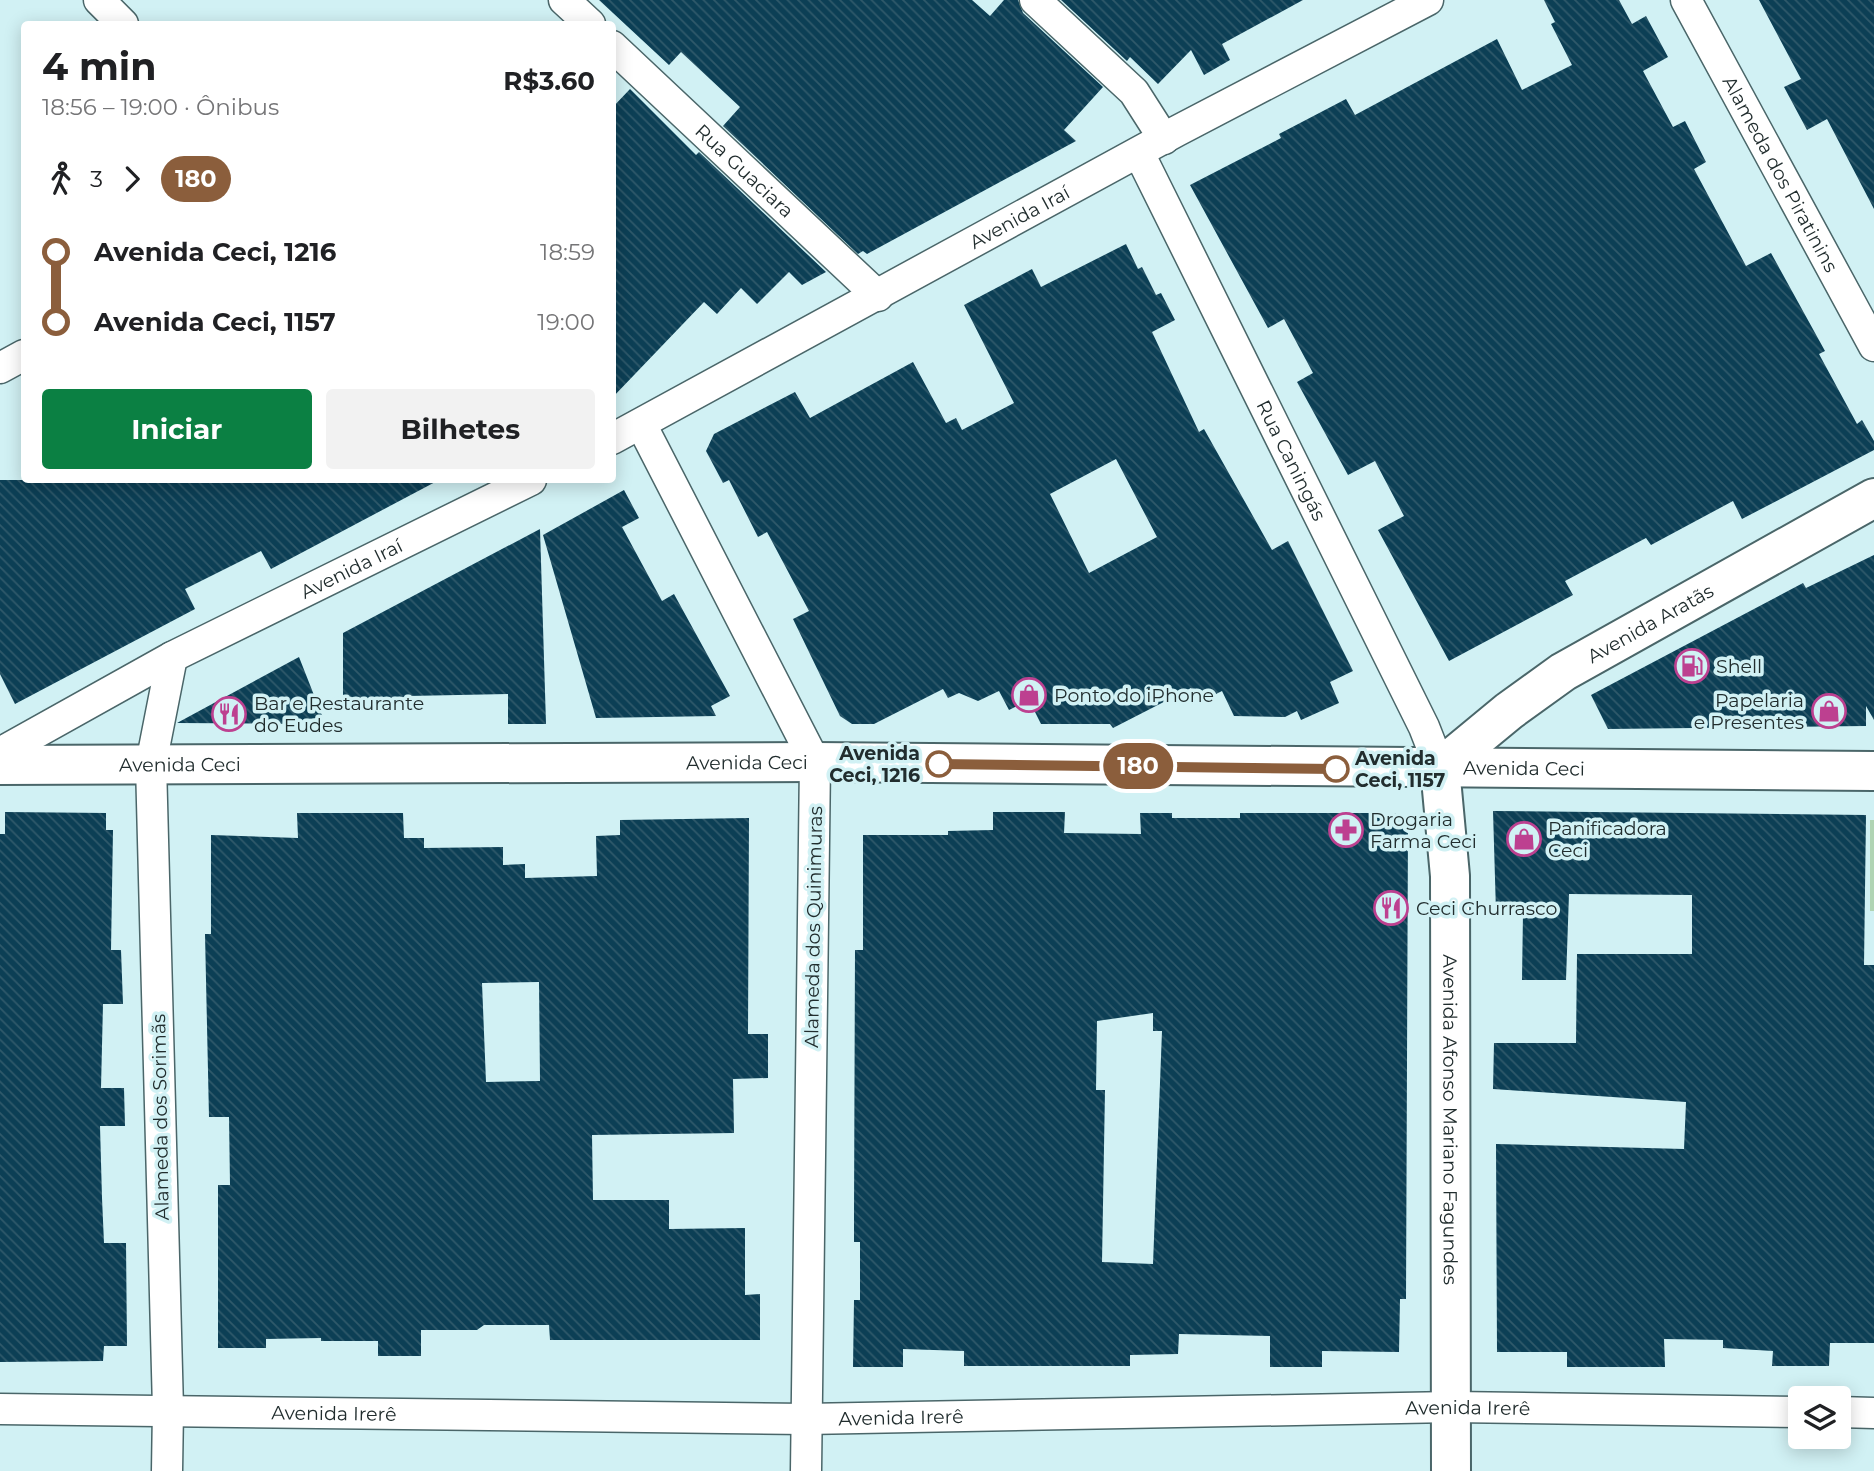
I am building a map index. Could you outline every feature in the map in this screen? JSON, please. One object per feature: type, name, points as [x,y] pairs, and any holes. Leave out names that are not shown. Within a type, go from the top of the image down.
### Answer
[{"type":"street","points":[[100,0],[120,21]]},
{"type":"street","points":[[564,0],[587,21]]},
{"type":"street","name":"Rua Caningás","points":[[1035,0],[1134,92],[1152,146],[1418,714],[1440,768]]},
{"type":"street","name":"Avenida Iraí","points":[[616,437],[1152,146],[1428,0]]},
{"type":"street","name":"Alameda dos Piratinins","points":[[1686,0],[1874,346]]},
{"type":"street","name":"Rua Guaciara","points":[[616,50],[877,296]]},
{"type":"street","points":[[0,368],[21,357]]},
{"type":"street","name":"Alameda dos Quinimuras","points":[[641,424],[815,762],[806,1471]]},
{"type":"street","name":"Avenida Iraí","points":[[0,753],[172,657],[525,483]]},
{"type":"street","name":"Avenida Aratãs","points":[[1440,768],[1509,711],[1563,672],[1874,498]]},
{"type":"street","points":[[151,764],[172,657]]},
{"type":"street","name":"Avenida Ceci","points":[[0,765],[815,762],[1874,771]]},
{"type":"street","name":"Alameda dos Sorimãs","points":[[151,764],[168,1409],[167,1471]]},
{"type":"street","name":"Avenida Afonso Mariano Fagundes","points":[[1440,768],[1450,876],[1451,1471]]},
{"type":"street","name":"Avenida Irerê","points":[[0,1409],[806,1419],[1452,1407],[1788,1412]]},
{"type":"street","points":[[1851,1412],[1874,1413]]},
{"type":"green space","points":[[1870,820],[1874,820],[1874,911],[1870,911]]},
{"type":"building","points":[[599,0],[972,0],[990,16],[1004,0],[1018,0],[1023,13],[1103,87],[1064,130],[1076,141],[867,254],[863,251],[858,254],[723,126],[740,107],[681,52],[669,65]]},
{"type":"building","points":[[1061,0],[1303,0],[1222,44],[1230,60],[1204,75],[1191,50],[1158,84],[1130,57],[1127,61]]},
{"type":"building","points":[[1544,0],[1619,0],[1632,24],[1646,16],[1668,57],[1643,71],[1673,127],[1685,121],[1706,162],[1694,169],[1746,266],[1771,253],[1825,351],[1819,354],[1857,424],[1862,420],[1874,441],[1874,450],[1742,519],[1733,501],[1651,545],[1646,538],[1565,581],[1573,595],[1449,661],[1378,530],[1404,516],[1375,461],[1348,475],[1297,382],[1313,373],[1284,319],[1268,328],[1190,185],[1281,138],[1279,134],[1346,99],[1355,115],[1497,39],[1522,90],[1572,65],[1551,24],[1555,22]]},
{"type":"building","points":[[1759,0],[1874,0],[1874,209],[1827,119],[1807,130],[1784,87],[1801,79]]},
{"type":"building","points":[[630,89],[696,155],[699,152],[826,272],[802,285],[789,272],[757,304],[741,288],[717,314],[704,302],[616,394],[616,104]]},
{"type":"building","points":[[1126,244],[1138,269],[1142,267],[1156,295],[1161,293],[1175,320],[1152,332],[1199,432],[1204,429],[1272,550],[1288,541],[1353,671],[1330,682],[1339,703],[1301,720],[1297,711],[1285,717],[1234,716],[1222,691],[1198,703],[1191,688],[1113,728],[1110,724],[1041,724],[1029,700],[1009,710],[999,691],[978,701],[959,693],[948,698],[943,689],[874,724],[852,724],[840,716],[793,619],[809,611],[767,532],[758,537],[729,480],[723,483],[706,451],[714,434],[795,392],[810,418],[913,362],[946,423],[956,418],[962,430],[1014,403],[964,305],[1032,269],[1041,287]],"holes":[[[1116,459],[1157,537],[1089,573],[1050,494]]]},
{"type":"building","points":[[0,480],[21,480],[21,483],[433,483],[271,569],[261,551],[185,589],[195,609],[15,704],[0,674]]},
{"type":"building","points":[[624,490],[639,518],[622,527],[662,601],[674,594],[730,696],[711,706],[716,716],[596,718],[543,535]]},
{"type":"building","points":[[540,529],[546,724],[508,724],[508,694],[408,696],[408,704],[343,705],[343,633]]},
{"type":"building","points":[[1874,555],[1874,720],[1866,706],[1866,726],[1608,729],[1591,695],[1803,583],[1806,588]]},
{"type":"building","points":[[299,657],[323,718],[304,719],[304,724],[177,723]]},
{"type":"building","points":[[1493,811],[1866,815],[1864,965],[1874,965],[1874,1343],[1830,1343],[1829,1366],[1772,1366],[1773,1351],[1723,1348],[1723,1340],[1664,1339],[1665,1367],[1567,1367],[1567,1352],[1497,1352],[1496,1144],[1684,1149],[1686,1102],[1493,1089],[1494,1043],[1576,1043],[1577,954],[1692,954],[1692,895],[1569,894],[1566,980],[1522,980],[1523,912],[1496,912]]},
{"type":"building","points":[[5,812],[106,813],[106,830],[113,830],[111,950],[121,950],[123,1004],[103,1004],[101,1088],[124,1088],[125,1126],[100,1126],[104,1243],[126,1243],[127,1346],[104,1346],[103,1361],[0,1362],[0,834],[5,834]]},
{"type":"building","points":[[993,812],[1065,812],[1064,833],[1141,834],[1140,813],[1172,813],[1172,818],[1240,818],[1240,813],[1397,813],[1408,824],[1406,1299],[1400,1299],[1399,1352],[1322,1351],[1322,1367],[1270,1367],[1270,1336],[1179,1334],[1178,1354],[1130,1355],[1130,1366],[964,1366],[964,1351],[903,1349],[903,1367],[853,1367],[854,1300],[860,1300],[860,1242],[854,1242],[855,950],[863,950],[863,835],[948,835],[948,831],[993,830]],"holes":[[[1153,1013],[1153,1031],[1162,1031],[1153,1264],[1102,1262],[1105,1090],[1096,1090],[1097,1021]]]},
{"type":"building","points":[[297,813],[403,813],[404,838],[424,838],[424,848],[503,847],[503,865],[525,864],[525,878],[597,876],[596,836],[620,835],[620,820],[749,818],[748,1034],[768,1034],[768,1078],[733,1079],[734,1133],[592,1135],[593,1200],[669,1200],[669,1229],[745,1228],[745,1295],[760,1294],[760,1340],[550,1340],[549,1325],[484,1325],[477,1330],[421,1330],[421,1356],[378,1356],[378,1341],[321,1341],[321,1338],[266,1339],[266,1348],[218,1348],[218,1185],[230,1185],[229,1117],[209,1117],[205,934],[211,934],[211,835],[298,838]],"holes":[[[539,982],[540,1081],[486,1082],[482,983]]]},
{"type":"bus line","name":"180","points":[[939,764],[1336,769]]},
{"type":"place","name":"Shell","points":[[1692,666]]},
{"type":"place","name":"Ponto do iPhone","points":[[1029,695]]},
{"type":"place","name":"Papelaria e Presentes","points":[[1829,711]]},
{"type":"place","name":"Bar e Restaurante do Eudes","points":[[229,714]]},
{"type":"place","name":"Avenida Ceci, 1216","points":[[939,764]]},
{"type":"place","name":"Avenida Ceci, 1157","points":[[1336,769]]},
{"type":"place","name":"Drogaria Farma Ceci","points":[[1346,830]]},
{"type":"place","name":"Panificadora Ceci","points":[[1524,839]]},
{"type":"place","name":"Ceci Churrasco","points":[[1391,908]]}]
